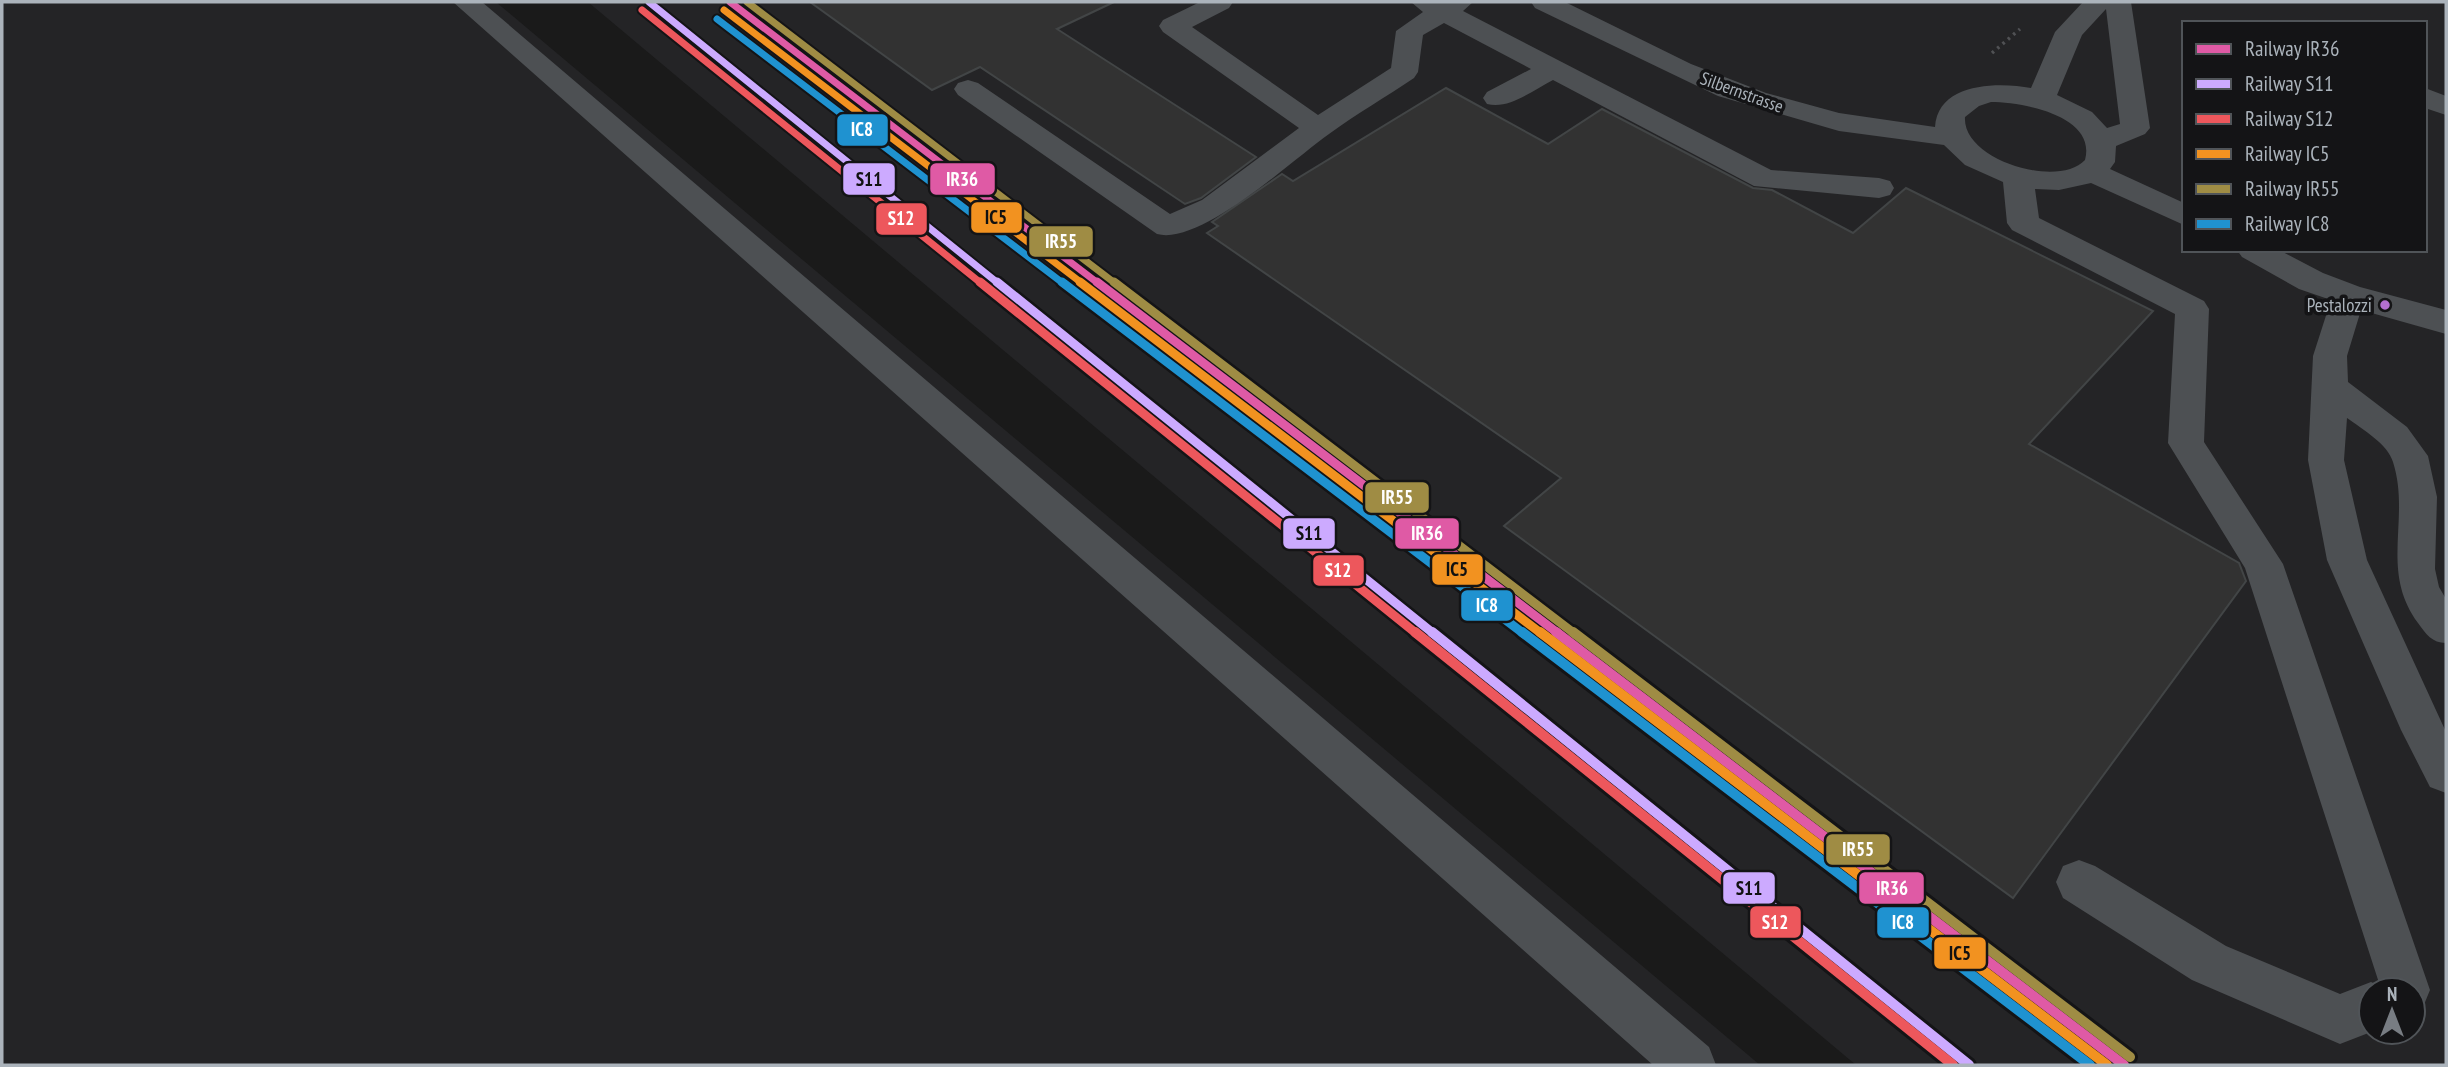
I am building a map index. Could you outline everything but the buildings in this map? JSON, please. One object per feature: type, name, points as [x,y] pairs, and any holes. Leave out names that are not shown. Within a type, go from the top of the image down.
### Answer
[{"type":"street","points":[[466,2],[1691,1065]]},
{"type":"street","points":[[1220,2],[1173,26],[1318,128]]},
{"type":"street","name":"Silbernstrasse","points":[[1544,2],[1738,93],[1808,116],[1855,126],[1953,137]]},
{"type":"street","points":[[2102,141],[2135,128],[2118,2]]},
{"type":"street","points":[[968,89],[1168,227],[1213,207],[1318,128],[1404,72],[1409,31],[1443,5],[1554,68],[1765,179],[1879,188]]},
{"type":"street","points":[[2041,99],[2059,51],[2090,8]]},
{"type":"street","points":[[1497,98],[1554,68]]},
{"type":"street","points":[[1988,93],[2014,93],[2041,99],[2068,109],[2089,124],[2102,141],[2104,153],[2101,163],[2092,172],[2072,180],[2046,181],[2017,176],[1979,160],[1953,137],[1948,121],[1953,108],[1967,98],[1988,93]]},
{"type":"street","points":[[2427,98],[2446,106]]},
{"type":"street","points":[[2092,172],[2182,214]]},
{"type":"street","points":[[2017,176],[2023,206],[2023,223],[2192,309],[2186,443],[2263,564],[2401,976]]},
{"type":"street","points":[[2257,252],[2311,281],[2349,295],[2446,321]]},
{"type":"street","points":[[2349,295],[2330,356],[2331,388],[2326,460],[2347,560],[2423,730],[2446,773]]},
{"type":"street","points":[[2331,388],[2386,431],[2409,454],[2419,493],[2413,564],[2425,606],[2444,627]]},
{"type":"street","points":[[2078,882],[2209,963],[2340,1019],[2357,1012]]},
{"type":"path","points":[[1990,55],[2011,35],[2044,14],[2090,8]]},
{"type":"shaded area","points":[[2,2],[496,2],[1760,1065],[2,1065]]},
{"type":"shaded area","points":[[588,2],[2446,2],[2446,1065],[1856,1065]]},
{"type":"rail line","name":"S11","points":[[649,2],[1969,1065]]},
{"type":"rail line","name":"IR36","points":[[730,2],[2124,1065]]},
{"type":"rail line","name":"IR55","points":[[747,2],[2130,1057]]},
{"type":"rail line","name":"S12","points":[[642,10],[1953,1065]]},
{"type":"rail line","name":"IC5","points":[[724,10],[2107,1065]]},
{"type":"rail line","name":"IC8","points":[[717,19],[2090,1065]]},
{"type":"place","name":"Pestalozzi","points":[[2385,305]]}]
